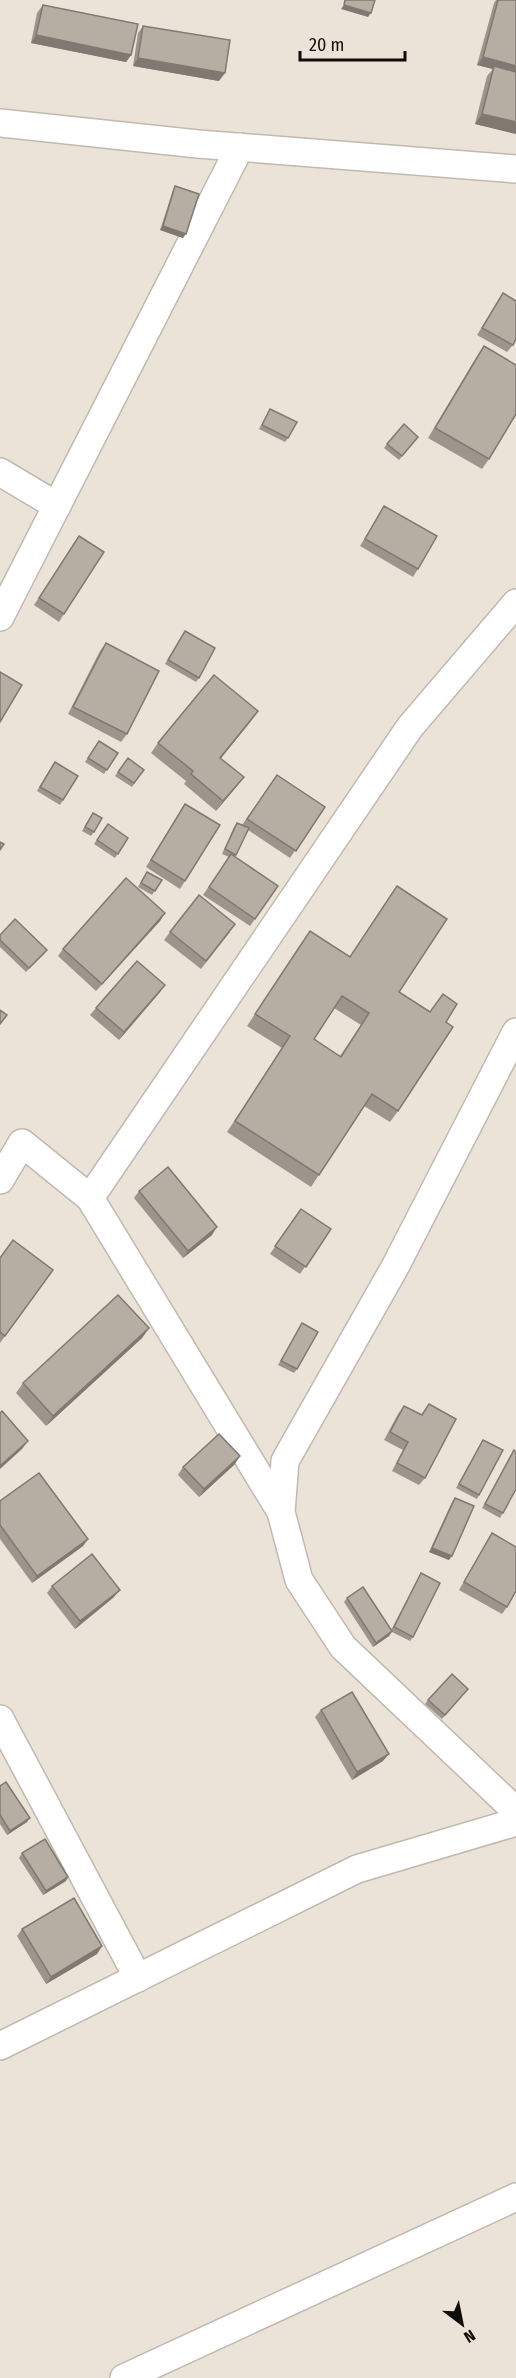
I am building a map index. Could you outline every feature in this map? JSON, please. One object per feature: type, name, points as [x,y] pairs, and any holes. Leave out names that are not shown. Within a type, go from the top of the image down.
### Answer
[{"type":"street","points":[[0,123],[240,147],[516,169]]},
{"type":"street","points":[[0,616],[240,147]]},
{"type":"street","points":[[0,472],[57,506]]},
{"type":"street","points":[[90,1198],[410,727],[516,603]]},
{"type":"street","points":[[281,1512],[285,1461],[395,1267],[516,1032]]},
{"type":"street","points":[[0,1180],[22,1143],[90,1198],[281,1512],[298,1580],[343,1647],[516,1811]]},
{"type":"street","points":[[0,1719],[138,1978]]},
{"type":"street","points":[[0,2046],[357,1869],[516,1822]]},
{"type":"street","points":[[124,2378],[516,2197]]},
{"type":"building","points":[[345,0],[375,0],[371,13],[344,5]]},
{"type":"building","points":[[498,0],[516,0],[516,66],[483,57]]},
{"type":"building","points":[[43,5],[138,24],[131,55],[36,35]]},
{"type":"building","points":[[143,26],[230,40],[225,73],[138,58]]},
{"type":"building","points":[[494,66],[516,72],[516,122],[482,114]]},
{"type":"building","points":[[175,186],[199,194],[186,234],[163,226]]},
{"type":"building","points":[[503,293],[516,301],[516,339],[513,345],[482,328]]},
{"type":"building","points":[[484,346],[516,365],[516,414],[489,459],[435,428]]},
{"type":"building","points":[[270,409],[297,422],[288,438],[262,425]]},
{"type":"building","points":[[404,424],[418,437],[402,456],[387,444]]},
{"type":"building","points":[[384,506],[437,536],[418,569],[365,539]]},
{"type":"building","points":[[79,536],[104,552],[64,614],[39,598]]},
{"type":"building","points":[[185,631],[215,648],[199,678],[168,660]]},
{"type":"building","points":[[106,643],[159,671],[127,734],[73,707]]},
{"type":"building","points":[[0,672],[22,685],[0,722]]},
{"type":"building","points":[[214,675],[258,711],[220,758],[244,777],[223,801],[191,774],[193,771],[158,743]]},
{"type":"building","points":[[99,741],[118,753],[107,770],[88,758]]},
{"type":"building","points":[[128,758],[144,770],[134,783],[118,772]]},
{"type":"building","points":[[55,762],[78,776],[63,800],[40,787]]},
{"type":"building","points":[[277,775],[325,807],[296,851],[247,819]]},
{"type":"building","points":[[185,804],[220,825],[185,881],[151,860]]},
{"type":"building","points":[[93,813],[102,818],[94,832],[85,827]]},
{"type":"building","points":[[237,823],[249,828],[236,855],[225,849]]},
{"type":"building","points":[[108,824],[128,838],[118,854],[97,840]]},
{"type":"building","points":[[231,854],[278,886],[255,919],[209,887]]},
{"type":"building","points":[[147,872],[162,880],[155,891],[141,883]]},
{"type":"building","points":[[126,878],[165,913],[102,984],[63,949]]},
{"type":"building","points":[[397,886],[447,919],[399,992],[430,1012],[443,994],[457,1004],[446,1022],[453,1027],[398,1111],[372,1094],[319,1175],[235,1121],[290,1036],[255,1014],[310,931],[350,957]],"holes":[[[342,996],[369,1013],[341,1057],[314,1039]]]},
{"type":"building","points":[[199,895],[235,924],[206,961],[170,932]]},
{"type":"building","points":[[15,919],[47,950],[29,968],[0,940],[0,935]]},
{"type":"building","points":[[137,961],[165,985],[124,1032],[96,1008]]},
{"type":"building","points":[[0,1010],[7,1015],[0,1024]]},
{"type":"building","points":[[168,1167],[217,1227],[188,1251],[139,1191]]},
{"type":"building","points":[[301,1209],[331,1229],[306,1267],[275,1246]]},
{"type":"building","points":[[13,1240],[53,1270],[5,1336],[0,1332],[0,1258]]},
{"type":"building","points":[[118,1295],[149,1328],[53,1416],[23,1383]]},
{"type":"building","points":[[302,1323],[318,1332],[297,1369],[281,1361]]},
{"type":"building","points":[[429,1404],[456,1419],[425,1478],[397,1463],[408,1442],[390,1432],[404,1406],[422,1415]]},
{"type":"building","points":[[2,1411],[28,1441],[0,1466],[0,1413]]},
{"type":"building","points":[[219,1434],[240,1456],[204,1489],[183,1467]]},
{"type":"building","points":[[483,1440],[503,1450],[479,1495],[459,1484]]},
{"type":"building","points":[[514,1450],[516,1452],[516,1489],[503,1513],[485,1504]]},
{"type":"building","points":[[39,1473],[88,1539],[37,1576],[0,1525],[0,1501]]},
{"type":"building","points":[[455,1498],[474,1506],[452,1556],[432,1548]]},
{"type":"building","points":[[492,1533],[516,1547],[516,1591],[507,1607],[464,1582]]},
{"type":"building","points":[[92,1554],[120,1590],[80,1621],[52,1586]]},
{"type":"building","points":[[421,1573],[440,1583],[413,1637],[394,1627]]},
{"type":"building","points":[[363,1587],[392,1631],[376,1643],[347,1598]]},
{"type":"building","points":[[452,1674],[468,1689],[445,1715],[428,1700]]},
{"type":"building","points":[[352,1692],[389,1754],[357,1772],[321,1710]]},
{"type":"building","points":[[6,1782],[30,1818],[10,1831],[0,1815],[0,1786]]},
{"type":"building","points":[[45,1839],[68,1877],[46,1891],[22,1853]]},
{"type":"building","points":[[74,1898],[102,1946],[51,1977],[22,1929]]}]
